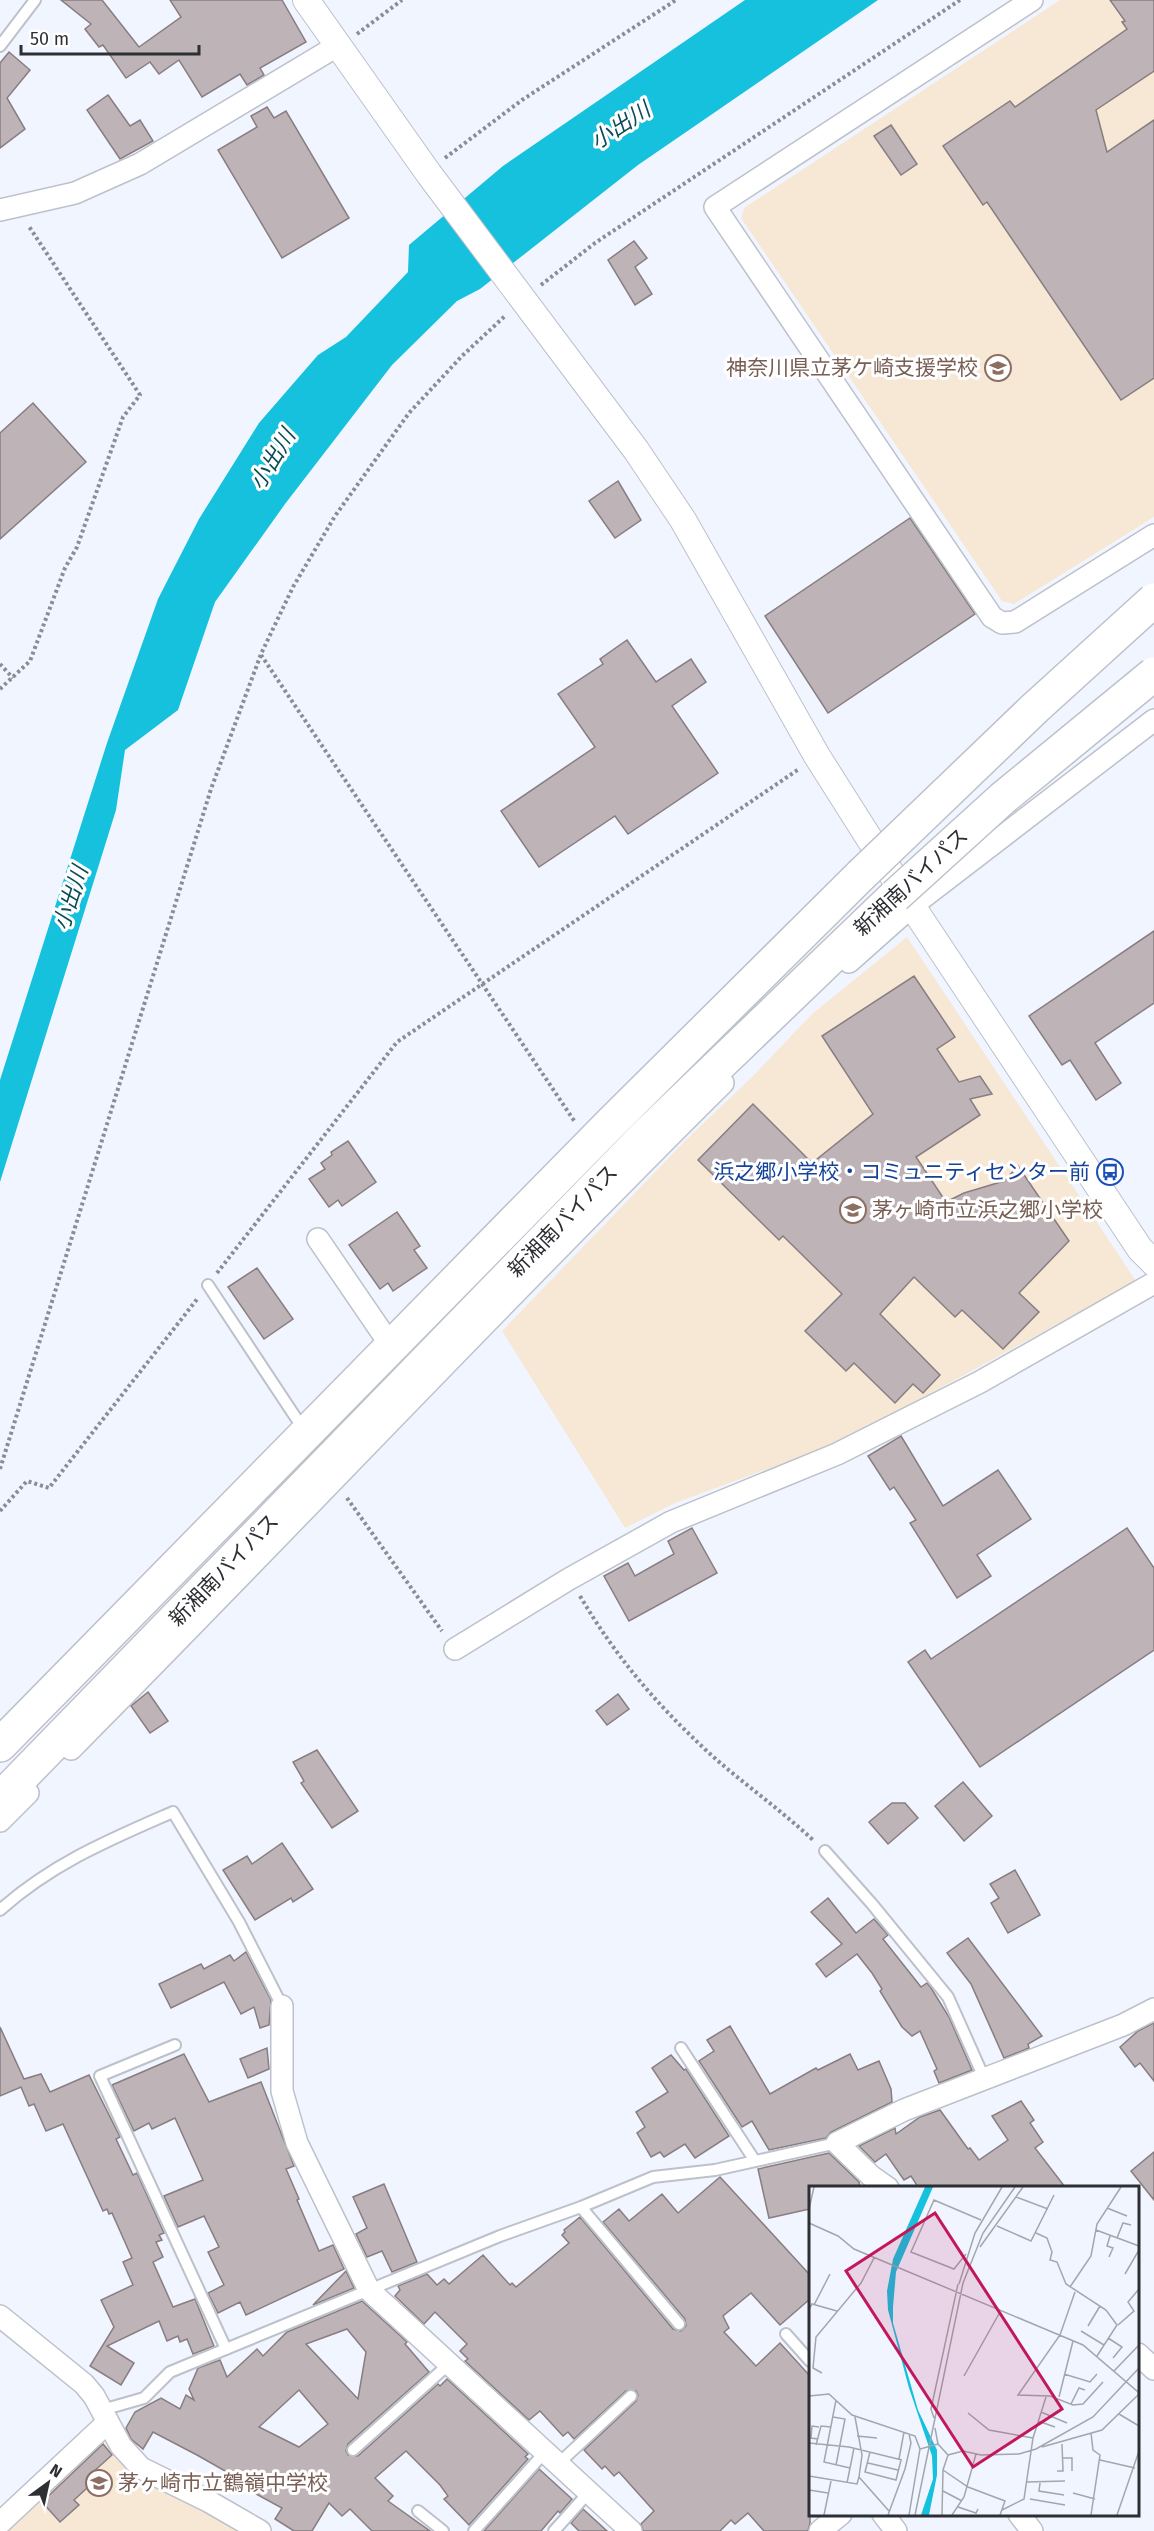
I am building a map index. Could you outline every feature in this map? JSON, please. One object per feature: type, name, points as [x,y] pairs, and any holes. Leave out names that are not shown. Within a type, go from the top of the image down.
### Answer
[{"type":"highway","points":[[868,862],[1154,600]]},
{"type":"highway","name":"新湘南バイパス","points":[[0,1745],[868,862],[1154,628]]},
{"type":"highway","name":"新湘南バイパス","points":[[0,1799],[642,1139],[903,901],[1003,798],[1154,674]]},
{"type":"highway","points":[[903,901],[1154,704]]},
{"type":"street","points":[[306,0],[428,172],[636,450],[683,520],[817,756],[868,862],[903,901],[1140,1249],[1154,1263]]},
{"type":"street","points":[[1032,0],[715,207],[992,617],[1002,622],[1015,622],[1154,535]]},
{"type":"street","points":[[8,209],[75,193],[140,164],[337,46]]},
{"type":"street","points":[[0,1730],[385,1336],[585,1136],[1154,590]]},
{"type":"street","points":[[0,1821],[635,1171],[903,901],[1154,720]]},
{"type":"street","points":[[318,1239],[385,1336]]},
{"type":"street","points":[[456,1649],[569,1579],[671,1522],[837,1454],[959,1393],[1154,1283]]},
{"type":"street","points":[[282,2006],[282,2091],[297,2143],[369,2290],[631,2531]]},
{"type":"street","points":[[886,2186],[871,2176],[837,2143],[904,2110],[1123,2025],[1154,2009]]},
{"type":"street","points":[[0,2316],[84,2384],[121,2446],[141,2468],[208,2501],[260,2531]]},
{"type":"street","points":[[1139,2356],[1154,2368]]},
{"type":"street","points":[[0,2523],[105,2416]]},
{"type":"street","points":[[820,2531],[839,2516]]},
{"type":"street","points":[[885,2516],[896,2531]]},
{"type":"street","points":[[1021,2516],[1032,2531]]},
{"type":"lane","points":[[0,46],[35,0]]},
{"type":"lane","points":[[208,1285],[300,1424]]},
{"type":"lane","points":[[0,1910],[30,1884],[92,1847],[173,1812],[239,1922],[282,2006]]},
{"type":"lane","points":[[825,1851],[872,1904],[948,1998],[985,2080]]},
{"type":"lane","points":[[175,2045],[100,2076],[226,2349]]},
{"type":"lane","points":[[681,2048],[755,2161]]},
{"type":"lane","points":[[105,2416],[144,2398],[170,2372],[500,2236],[580,2207],[653,2176],[715,2170],[837,2143]]},
{"type":"lane","points":[[580,2207],[679,2324]]},
{"type":"lane","points":[[786,2334],[809,2360]]},
{"type":"lane","points":[[353,2450],[449,2364]]},
{"type":"lane","points":[[474,2531],[552,2458],[631,2396]]},
{"type":"lane","points":[[554,2531],[589,2492]]},
{"type":"lane","points":[[418,2511],[443,2531]]},
{"type":"path","points":[[337,46],[402,0]]},
{"type":"path","points":[[428,172],[522,100],[676,0]]},
{"type":"path","points":[[0,1469],[211,789],[261,654],[293,586],[335,516],[409,413],[462,356],[546,281],[595,243],[960,0]]},
{"type":"path","points":[[0,689],[30,661],[65,568],[77,547],[123,417],[140,395],[8,209]]},
{"type":"path","points":[[261,654],[585,1136]]},
{"type":"path","points":[[0,663],[13,678]]},
{"type":"path","points":[[0,1511],[27,1481],[49,1488],[392,1047],[817,756]]},
{"type":"path","points":[[334,1480],[456,1649]]},
{"type":"path","points":[[569,1579],[609,1645],[648,1693],[709,1753],[788,1816],[825,1851]]},
{"type":"shaded area","name":"神奈川県立茅ケ崎支援学校","points":[[1060,0],[1154,0],[1154,517],[1014,604],[1002,601],[741,218],[744,208]]},
{"type":"shaded area","name":"茅ヶ崎市立浜之郷小学校","points":[[907,937],[1136,1281],[913,1403],[825,1448],[675,1503],[625,1528],[502,1331],[687,1139],[752,1077],[812,1014]]},
{"type":"shaded area","name":"茅ヶ崎市立鶴嶺中学校","points":[[99,2438],[139,2478],[240,2531],[1,2531]]},
{"type":"water","name":"小出川","points":[[745,0],[878,0],[638,165],[480,289],[457,301],[392,365],[285,504],[215,602],[178,710],[125,750],[116,810],[0,1182],[0,1080],[107,743],[158,599],[199,519],[259,423],[318,355],[346,337],[408,272],[409,245],[503,166]]},
{"type":"building","points":[[61,0],[102,0],[139,47],[181,17],[170,0],[282,0],[306,42],[260,68],[264,75],[247,85],[240,74],[202,97],[179,60],[159,74],[150,62],[126,78],[103,45],[99,47],[85,29],[91,24]]},
{"type":"building","points":[[1110,0],[1154,0],[1154,71],[1096,110],[1107,152],[1154,120],[1154,378],[1121,400],[987,202],[983,205],[943,146],[1010,101],[1015,107],[1127,29],[1122,22],[1125,21]]},
{"type":"building","points":[[9,52],[30,70],[7,98],[25,129],[0,148],[0,63]]},
{"type":"building","points":[[108,95],[130,126],[140,120],[153,141],[120,159],[87,110]]},
{"type":"building","points":[[267,107],[274,118],[286,111],[349,218],[282,258],[218,150],[257,127],[251,116]]},
{"type":"building","points":[[891,125],[917,164],[901,175],[874,136]]},
{"type":"building","points":[[634,241],[647,258],[635,267],[652,294],[635,305],[608,260]]},
{"type":"building","points":[[33,403],[86,462],[0,539],[0,433]]},
{"type":"building","points":[[618,481],[641,520],[615,538],[589,501]]},
{"type":"building","points":[[910,518],[975,614],[828,713],[765,616]]},
{"type":"building","points":[[627,640],[656,682],[691,659],[706,682],[672,706],[718,773],[628,834],[615,816],[539,867],[501,811],[595,747],[558,694],[603,664],[600,659]]},
{"type":"building","points":[[1154,931],[1154,1003],[1095,1043],[1121,1083],[1096,1100],[1070,1060],[1062,1065],[1029,1016]]},
{"type":"building","points":[[914,976],[955,1037],[937,1049],[959,1082],[980,1076],[992,1094],[970,1099],[980,1115],[916,1157],[946,1202],[964,1193],[1004,1181],[1018,1166],[1069,1241],[1019,1293],[1039,1312],[1003,1349],[962,1310],[955,1317],[914,1277],[880,1314],[940,1375],[923,1393],[913,1384],[895,1403],[854,1363],[846,1371],[805,1331],[842,1294],[783,1236],[779,1240],[698,1160],[753,1104],[812,1163],[873,1114],[822,1036]]},
{"type":"building","points":[[348,1141],[376,1182],[342,1206],[338,1200],[329,1207],[309,1179],[325,1169],[321,1163],[332,1155],[331,1152]]},
{"type":"building","points":[[397,1212],[420,1246],[414,1250],[427,1268],[393,1291],[388,1283],[380,1289],[349,1245]]},
{"type":"building","points":[[257,1268],[293,1319],[264,1339],[228,1287]]},
{"type":"building","points":[[901,1436],[943,1506],[998,1470],[1031,1519],[977,1555],[991,1576],[957,1598],[910,1523],[916,1520],[894,1487],[890,1490],[868,1456]]},
{"type":"building","points":[[692,1528],[717,1573],[629,1621],[604,1576],[628,1563],[635,1576],[674,1554],[668,1541]]},
{"type":"building","points":[[1127,1528],[1154,1568],[1154,1650],[980,1767],[908,1662],[925,1650],[931,1659]]},
{"type":"building","points":[[148,1692],[168,1721],[150,1733],[131,1706]]},
{"type":"building","points":[[618,1694],[629,1709],[607,1725],[596,1711]]},
{"type":"building","points":[[317,1750],[358,1811],[332,1828],[301,1783],[304,1781],[293,1762]]},
{"type":"building","points":[[963,1782],[992,1816],[964,1841],[935,1806]]},
{"type":"building","points":[[892,1803],[905,1803],[918,1818],[888,1844],[869,1822]]},
{"type":"building","points":[[282,1843],[313,1889],[293,1902],[291,1898],[255,1920],[223,1870],[247,1856],[252,1864]]},
{"type":"building","points":[[1015,1870],[1040,1915],[1008,1933],[991,1903],[999,1898],[990,1884]]},
{"type":"building","points":[[828,1898],[856,1933],[874,1919],[888,1935],[883,1939],[921,1987],[927,1983],[931,1988],[949,2017],[972,2070],[939,2083],[934,2071],[937,2069],[920,2031],[912,2036],[902,2027],[880,1991],[882,1989],[857,1954],[826,1977],[816,1964],[842,1944],[811,1912]]},
{"type":"building","points":[[968,1938],[1042,2036],[1028,2044],[1029,2048],[1004,2058],[971,1984],[947,1953]]},
{"type":"building","points":[[246,1952],[271,2000],[269,2025],[260,2028],[254,2007],[241,2014],[224,1982],[171,2008],[159,1984],[201,1964],[204,1969],[230,1955],[234,1961]]},
{"type":"building","points":[[1154,2023],[1154,2081],[1140,2063],[1135,2067],[1120,2047],[1138,2031]]},
{"type":"building","points":[[730,2026],[770,2094],[816,2068],[818,2070],[850,2054],[858,2070],[879,2061],[891,2089],[892,2102],[831,2132],[826,2138],[769,2150],[752,2121],[742,2127],[699,2061],[714,2051],[707,2040]]},
{"type":"building","points":[[0,2027],[24,2079],[41,2074],[50,2092],[89,2075],[120,2137],[116,2139],[133,2175],[137,2173],[164,2233],[159,2235],[162,2240],[156,2242],[163,2257],[153,2262],[173,2307],[195,2299],[214,2346],[193,2354],[187,2339],[180,2342],[178,2336],[167,2341],[159,2321],[107,2346],[134,2363],[121,2385],[90,2366],[114,2327],[101,2300],[133,2285],[123,2262],[132,2258],[112,2213],[109,2214],[107,2209],[103,2211],[63,2124],[46,2131],[34,2104],[29,2106],[21,2087],[0,2096]]},
{"type":"building","points":[[267,2048],[269,2069],[248,2078],[240,2059]]},
{"type":"building","points":[[184,2054],[209,2102],[261,2082],[294,2166],[286,2169],[319,2251],[333,2245],[344,2269],[246,2315],[240,2302],[218,2313],[208,2293],[224,2285],[208,2252],[219,2247],[204,2216],[178,2227],[164,2196],[203,2180],[175,2118],[152,2129],[149,2123],[134,2131],[112,2085]]},
{"type":"building","points":[[671,2055],[684,2070],[686,2069],[729,2136],[695,2158],[685,2144],[664,2157],[660,2152],[651,2157],[637,2133],[645,2127],[636,2112],[668,2092],[652,2068]]},
{"type":"building","points":[[1021,2101],[1034,2120],[1030,2123],[1043,2142],[1035,2148],[1064,2186],[917,2186],[911,2176],[904,2180],[886,2154],[875,2162],[859,2146],[895,2128],[896,2134],[920,2117],[940,2110],[968,2149],[970,2148],[979,2160],[1008,2140],[992,2116]]},
{"type":"building","points":[[1154,2152],[1154,2200],[1131,2171]]},
{"type":"building","points":[[829,2153],[859,2182],[860,2186],[809,2186],[809,2209],[769,2218],[758,2169]]},
{"type":"building","points":[[720,2177],[809,2274],[809,2300],[780,2325],[751,2293],[723,2316],[729,2328],[724,2332],[756,2366],[780,2343],[809,2375],[810,2523],[808,2531],[764,2531],[748,2513],[735,2524],[731,2520],[720,2531],[643,2531],[641,2524],[654,2511],[619,2472],[614,2476],[605,2466],[602,2469],[584,2450],[636,2401],[638,2395],[636,2391],[626,2391],[574,2439],[568,2432],[563,2436],[540,2411],[529,2420],[465,2361],[468,2359],[460,2351],[467,2344],[435,2312],[424,2324],[395,2296],[400,2290],[398,2286],[427,2274],[437,2285],[444,2279],[449,2284],[483,2255],[510,2285],[512,2283],[516,2287],[569,2243],[562,2235],[564,2230],[580,2217],[673,2329],[681,2331],[686,2326],[685,2319],[603,2222],[619,2209],[629,2221],[662,2194],[678,2213]]},
{"type":"building","points":[[384,2184],[417,2262],[392,2272],[382,2251],[367,2257],[356,2234],[367,2228],[353,2197]]},
{"type":"building","points":[[346,2271],[354,2288],[313,2305]]},
{"type":"building","points":[[362,2301],[407,2342],[405,2344],[429,2372],[348,2444],[346,2451],[348,2455],[358,2456],[438,2384],[440,2386],[447,2379],[528,2454],[525,2457],[528,2459],[469,2525],[444,2499],[448,2496],[440,2485],[406,2451],[375,2478],[393,2496],[388,2501],[430,2531],[372,2531],[350,2509],[342,2516],[329,2503],[312,2531],[294,2531],[275,2519],[282,2508],[232,2481],[234,2476],[197,2455],[153,2432],[143,2449],[131,2439],[126,2428],[135,2412],[161,2398],[180,2409],[186,2395],[194,2400],[189,2389],[198,2368],[220,2360],[227,2377],[257,2349],[263,2356],[287,2332]],"holes":[[[347,2329],[366,2352],[358,2399],[306,2344]],[[299,2390],[328,2424],[299,2447],[259,2427]]]},
{"type":"building","points":[[103,2444],[112,2455],[92,2473],[97,2479],[74,2500],[79,2505],[60,2522],[42,2502]]},
{"type":"building","points":[[539,2469],[572,2499],[560,2513],[558,2511],[541,2531],[484,2531]]},
{"type":"building","points":[[583,2509],[607,2531],[579,2531],[571,2523]]},
{"type":"place","name":"神奈川県立茅ケ崎支援学校","points":[[998,368]]},
{"type":"place","name":"浜之郷小学校・コミュニティセンター前","points":[[1110,1172]]},
{"type":"place","name":"茅ヶ崎市立浜之郷小学校","points":[[853,1210]]},
{"type":"place","name":"茅ヶ崎市立鶴嶺中学校","points":[[99,2483]]}]
